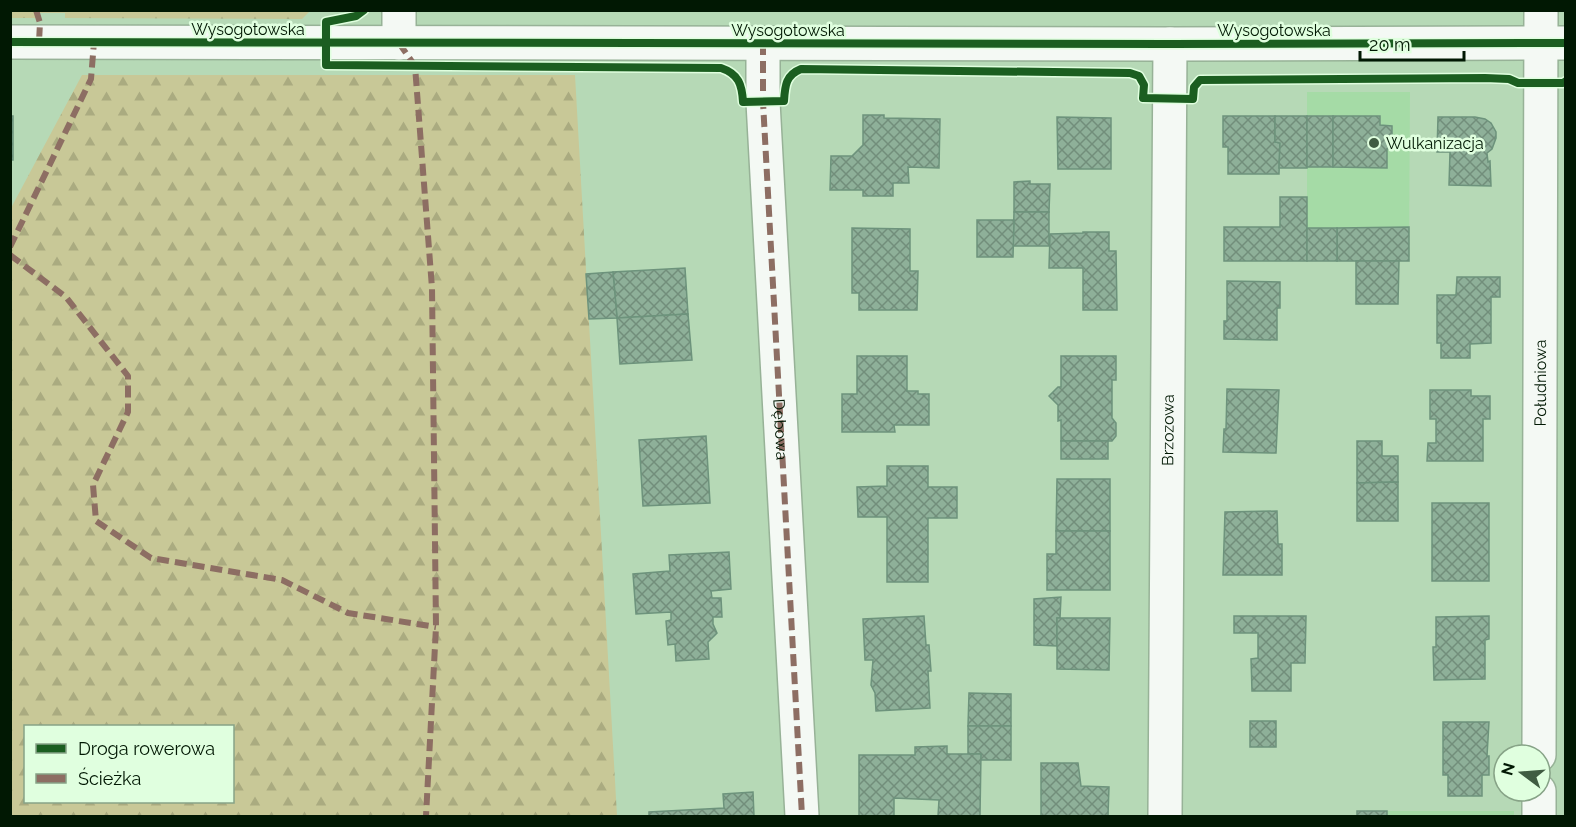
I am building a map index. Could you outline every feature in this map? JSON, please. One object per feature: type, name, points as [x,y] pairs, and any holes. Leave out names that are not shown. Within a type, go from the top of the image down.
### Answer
[{"type":"street","points":[[399,10],[399,43]]},
{"type":"street","name":"Południowa","points":[[1540,743],[1553,449],[1553,43],[1541,10]]},
{"type":"street","name":"Wysogotowska","points":[[10,42],[1553,43]]},
{"type":"street","name":"Dębowa","points":[[763,43],[763,102],[802,816]]},
{"type":"street","name":"Brzozowa","points":[[1166,816],[1170,44]]},
{"type":"shaded area","points":[[1307,92],[1410,92],[1409,261],[1307,261]]},
{"type":"shaded area","points":[[1357,811],[1514,811],[1514,816],[1357,816]]},
{"type":"green space","points":[[11,10],[310,11],[302,19],[65,18],[65,13],[37,13],[37,18],[11,18]]},
{"type":"green space","points":[[82,75],[575,75],[617,816],[11,816],[11,208]]},
{"type":"building","points":[[863,115],[884,115],[884,118],[940,119],[939,168],[908,167],[909,183],[893,183],[893,196],[863,196],[863,190],[830,190],[831,156],[852,156],[863,145]]},
{"type":"building","points":[[10,116],[13,116],[13,160],[10,160]]},
{"type":"building","points":[[1223,116],[1275,116],[1275,142],[1280,143],[1279,174],[1228,174],[1228,147],[1223,147]]},
{"type":"building","points":[[1275,116],[1307,116],[1307,168],[1279,168],[1280,143],[1275,142]]},
{"type":"building","points":[[1307,116],[1333,116],[1333,167],[1307,167]]},
{"type":"building","points":[[1333,116],[1380,116],[1380,125],[1392,126],[1392,149],[1387,149],[1387,168],[1333,167]]},
{"type":"building","points":[[1057,117],[1111,118],[1111,169],[1058,169]]},
{"type":"building","points":[[1438,117],[1475,117],[1491,123],[1496,132],[1496,138],[1492,149],[1487,153],[1488,162],[1490,161],[1491,186],[1449,185],[1450,152],[1437,152]]},
{"type":"building","points":[[1030,181],[1030,184],[1050,184],[1049,212],[1014,212],[1014,182]]},
{"type":"building","points":[[1280,197],[1307,197],[1307,261],[1224,261],[1224,227],[1280,227]]},
{"type":"building","points":[[1014,212],[1049,212],[1049,246],[1013,246]]},
{"type":"building","points":[[977,220],[1014,220],[1013,257],[977,257]]},
{"type":"building","points":[[1409,227],[1409,261],[1337,261],[1337,228]]},
{"type":"building","points":[[852,228],[910,229],[910,271],[918,271],[917,310],[859,310],[859,293],[852,293]]},
{"type":"building","points":[[1307,228],[1337,228],[1337,261],[1307,261]]},
{"type":"building","points":[[1109,232],[1109,251],[1116,251],[1117,310],[1083,310],[1083,268],[1049,268],[1050,234]]},
{"type":"building","points":[[1356,261],[1399,261],[1398,304],[1356,304]]},
{"type":"building","points":[[685,268],[688,314],[617,318],[613,272]]},
{"type":"building","points":[[613,272],[617,318],[589,319],[586,274]]},
{"type":"building","points":[[1457,277],[1500,277],[1500,297],[1491,297],[1491,343],[1470,344],[1470,358],[1441,358],[1441,343],[1437,343],[1437,295],[1456,295]]},
{"type":"building","points":[[1227,281],[1280,282],[1277,340],[1224,339],[1224,321],[1227,321]]},
{"type":"building","points":[[688,314],[692,360],[620,364],[617,318]]},
{"type":"building","points":[[857,356],[907,356],[907,391],[929,394],[929,425],[894,425],[895,432],[842,432],[842,394],[857,394]]},
{"type":"building","points":[[1061,356],[1116,356],[1116,380],[1112,380],[1112,418],[1116,423],[1116,436],[1112,441],[1061,441],[1058,405],[1049,396],[1061,387]]},
{"type":"building","points":[[1227,389],[1279,390],[1276,453],[1223,452]]},
{"type":"building","points":[[1430,390],[1471,390],[1471,396],[1490,396],[1490,419],[1483,419],[1483,461],[1427,461],[1428,443],[1436,443],[1436,419],[1430,419]]},
{"type":"building","points":[[706,436],[710,503],[643,506],[639,440]]},
{"type":"building","points":[[1061,441],[1108,441],[1108,459],[1061,459]]},
{"type":"building","points":[[1357,441],[1382,441],[1382,456],[1398,456],[1398,482],[1357,483]]},
{"type":"building","points":[[887,466],[928,466],[928,487],[957,487],[957,518],[928,518],[928,582],[887,582],[887,517],[858,517],[857,487],[887,486]]},
{"type":"building","points":[[1057,479],[1110,479],[1110,531],[1056,531]]},
{"type":"building","points":[[1398,482],[1398,521],[1357,521],[1357,483]]},
{"type":"building","points":[[1432,503],[1489,503],[1489,581],[1432,581]]},
{"type":"building","points":[[1277,511],[1278,544],[1282,544],[1282,575],[1223,575],[1225,512]]},
{"type":"building","points":[[1056,531],[1110,531],[1110,590],[1047,590],[1047,554],[1056,554]]},
{"type":"building","points":[[729,552],[731,589],[711,591],[712,598],[721,598],[722,617],[713,617],[717,633],[708,642],[709,659],[676,661],[675,644],[668,645],[666,621],[671,620],[671,612],[636,614],[633,574],[670,571],[669,555]]},
{"type":"building","points":[[1061,597],[1060,618],[1057,618],[1057,646],[1034,645],[1034,599]]},
{"type":"building","points":[[924,616],[931,671],[928,671],[930,708],[876,711],[875,693],[871,685],[873,660],[865,660],[863,619]]},
{"type":"building","points":[[1234,616],[1306,616],[1305,663],[1291,663],[1291,691],[1252,691],[1251,659],[1258,658],[1258,633],[1234,633]]},
{"type":"building","points":[[1489,616],[1489,639],[1485,640],[1485,679],[1434,680],[1433,647],[1436,647],[1436,617]]},
{"type":"building","points":[[1057,618],[1110,618],[1109,670],[1057,669]]},
{"type":"building","points":[[969,693],[1011,694],[1011,726],[968,726]]},
{"type":"building","points":[[1250,721],[1276,721],[1276,747],[1250,747]]},
{"type":"building","points":[[1443,722],[1489,722],[1487,756],[1489,756],[1489,775],[1482,775],[1482,796],[1448,796],[1448,775],[1443,775]]},
{"type":"building","points":[[968,726],[1011,726],[1011,760],[980,760],[981,754],[968,754]]},
{"type":"building","points":[[947,746],[947,754],[981,754],[980,816],[938,816],[939,800],[894,798],[894,816],[859,816],[859,755],[915,755],[915,747]]},
{"type":"building","points":[[1041,763],[1078,763],[1081,786],[1109,787],[1108,816],[1041,816]]},
{"type":"building","points":[[753,792],[754,816],[649,816],[649,812],[724,808],[723,794]]},
{"type":"building","points":[[1357,811],[1387,811],[1387,816],[1357,816]]},
{"type":"marked path","points":[[36,10],[40,23],[39,42]]},
{"type":"marked path","points":[[10,247],[91,79],[94,42]]},
{"type":"marked path","points":[[399,43],[415,66],[432,288],[436,627],[426,816]]},
{"type":"marked path","points":[[763,43],[763,102],[802,816]]},
{"type":"marked path","points":[[10,255],[66,297],[128,376],[128,412],[93,485],[96,521],[151,558],[282,580],[348,613],[436,627]]},
{"type":"cycle path","points":[[364,10],[356,16],[326,22],[326,65],[721,68],[736,77],[742,90],[743,102],[784,101],[787,81],[792,74],[801,69],[1130,73],[1139,76],[1144,85],[1143,98],[1193,99],[1194,87],[1200,80],[1485,78],[1509,79],[1518,83],[1563,83],[1566,81]]},
{"type":"cycle path","points":[[10,42],[1566,43]]},
{"type":"place","name":"Wulkanizacja","points":[[1374,143]]}]
